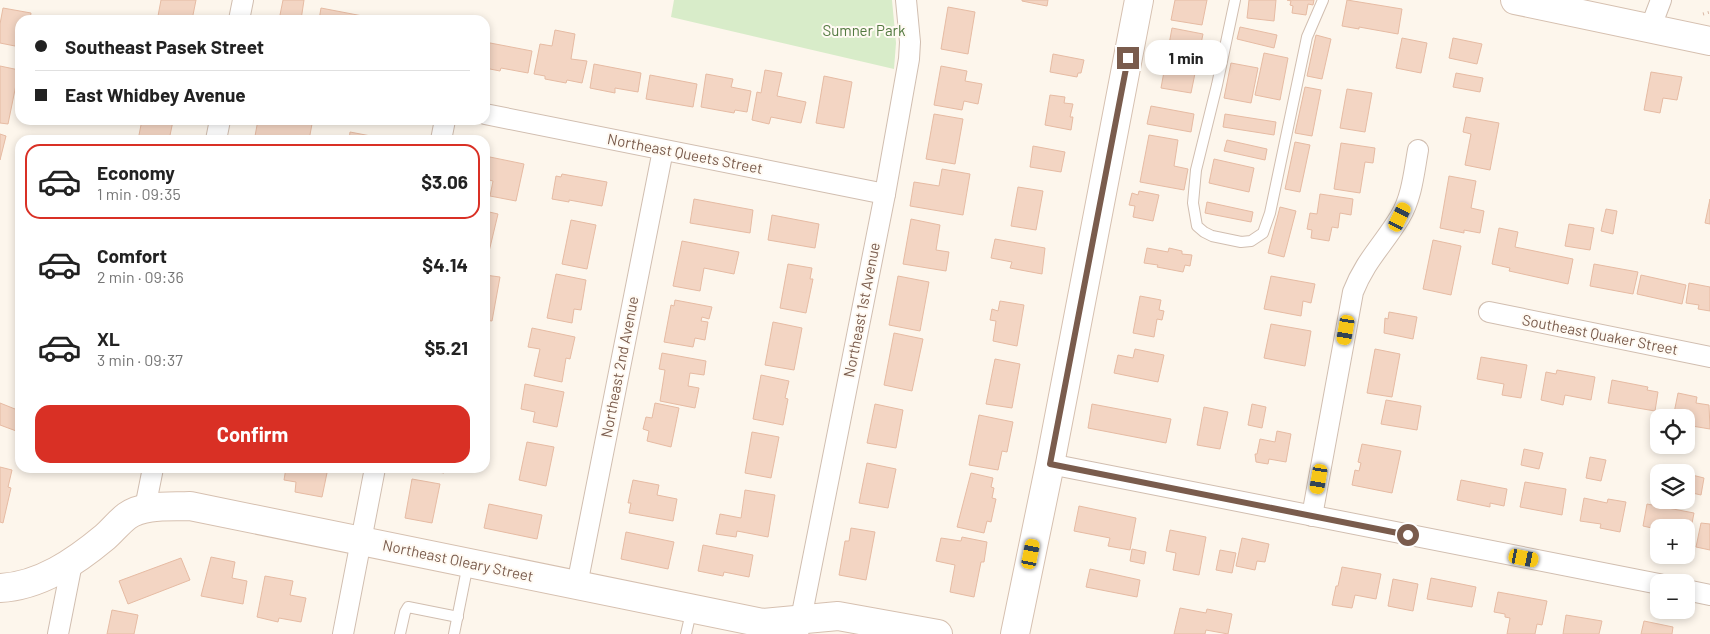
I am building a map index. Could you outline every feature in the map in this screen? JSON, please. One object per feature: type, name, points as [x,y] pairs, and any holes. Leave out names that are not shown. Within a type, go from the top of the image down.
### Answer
[{"type":"street","points":[[240,15],[243,0]]},
{"type":"street","name":"Northeast 1st Avenue","points":[[800,627],[885,194],[909,59],[910,42],[906,0]]},
{"type":"street","points":[[1015,634],[1050,464],[1139,0]]},
{"type":"street","points":[[1515,0],[1710,41]]},
{"type":"street","points":[[1650,29],[1661,0]]},
{"type":"street","name":"Northeast Queets Street","points":[[490,115],[885,194]]},
{"type":"street","name":"Northeast 2nd Avenue","points":[[577,585],[663,150]]},
{"type":"street","points":[[1312,516],[1352,292],[1363,268],[1400,217],[1408,201],[1418,150]]},
{"type":"street","name":"Southeast Quaker Street","points":[[1489,312],[1710,357]]},
{"type":"street","points":[[1050,464],[1650,582]]},
{"type":"street","points":[[145,508],[152,473]]},
{"type":"street","points":[[343,634],[374,473]]},
{"type":"street","name":"Northeast Oleary Street","points":[[0,588],[12,587],[44,577],[72,563],[105,537],[127,516],[145,508],[190,506],[577,585],[689,621],[763,623],[800,627],[838,616],[938,634]]},
{"type":"street","points":[[58,634],[72,563]]},
{"type":"street","points":[[1695,592],[1710,594]]},
{"type":"lane","points":[[1235,0],[1196,170],[1193,203],[1196,226],[1212,236],[1241,242],[1250,241],[1263,233],[1270,213],[1307,37],[1323,0]]},
{"type":"lane","points":[[454,634],[468,563]]},
{"type":"lane","points":[[400,634],[408,607],[458,617]]},
{"type":"path","points":[[1702,14],[1710,12]]},
{"type":"green space","name":"Sumner Park","points":[[674,0],[892,0],[896,43],[894,69],[671,17]]},
{"type":"building","points":[[161,0],[196,0],[193,15],[158,15]]},
{"type":"building","points":[[283,0],[304,0],[302,15],[280,15]]},
{"type":"building","points":[[1022,0],[1048,0],[1047,6]]},
{"type":"building","points":[[1175,0],[1207,0],[1202,25],[1171,20]]},
{"type":"building","points":[[1249,0],[1276,0],[1274,21],[1247,18]]},
{"type":"building","points":[[1287,0],[1314,0],[1313,5],[1308,4],[1306,15],[1292,13],[1293,6],[1290,5],[1291,1]]},
{"type":"building","points":[[1347,0],[1402,9],[1398,34],[1342,26]]},
{"type":"building","points":[[948,7],[975,12],[968,54],[941,49]]},
{"type":"building","points":[[3,8],[31,13],[31,15],[15,15],[15,46],[0,43],[0,24]]},
{"type":"building","points":[[321,8],[357,15],[320,15]]},
{"type":"building","points":[[1240,27],[1277,35],[1274,48],[1237,39]]},
{"type":"building","points":[[1172,28],[1203,34],[1191,93],[1161,88]]},
{"type":"building","points":[[555,30],[575,34],[571,59],[587,61],[582,83],[567,80],[566,83],[545,79],[545,76],[534,74],[540,44],[552,46]]},
{"type":"building","points":[[1316,35],[1331,39],[1322,79],[1307,76]]},
{"type":"building","points":[[1402,38],[1427,43],[1421,73],[1396,68]]},
{"type":"building","points":[[1453,38],[1482,44],[1477,64],[1449,58]]},
{"type":"building","points":[[490,43],[532,51],[528,73],[501,68],[500,71],[490,69]]},
{"type":"building","points":[[1264,53],[1288,58],[1280,100],[1255,95]]},
{"type":"building","points":[[1053,54],[1084,60],[1081,73],[1078,73],[1077,77],[1050,72]]},
{"type":"building","points":[[1231,63],[1258,68],[1251,103],[1224,98]]},
{"type":"building","points":[[594,64],[641,73],[638,92],[615,88],[615,93],[590,88]]},
{"type":"building","points":[[0,66],[15,69],[15,90],[8,124],[0,123]]},
{"type":"building","points":[[941,66],[967,71],[965,81],[982,84],[978,104],[964,101],[962,110],[934,105]]},
{"type":"building","points":[[765,70],[782,73],[777,96],[806,102],[801,123],[771,117],[769,124],[752,120],[757,92],[761,93]]},
{"type":"building","points":[[1651,72],[1682,77],[1677,100],[1663,98],[1660,113],[1644,110]]},
{"type":"building","points":[[1456,73],[1483,78],[1480,92],[1453,87]]},
{"type":"building","points":[[706,74],[733,79],[731,87],[751,91],[747,112],[735,110],[734,113],[701,107]]},
{"type":"building","points":[[650,75],[697,84],[693,107],[646,99]]},
{"type":"building","points":[[824,76],[852,82],[844,128],[816,123]]},
{"type":"building","points":[[1305,87],[1321,90],[1312,136],[1295,133]]},
{"type":"building","points":[[1347,89],[1372,93],[1365,132],[1340,128]]},
{"type":"building","points":[[1050,95],[1065,97],[1064,103],[1073,104],[1070,117],[1073,117],[1071,130],[1045,125]]},
{"type":"building","points":[[1151,106],[1194,114],[1191,132],[1147,124]]},
{"type":"building","points":[[934,114],[963,119],[955,164],[926,159]]},
{"type":"building","points":[[1225,114],[1276,122],[1274,135],[1223,127]]},
{"type":"building","points":[[1466,117],[1499,123],[1490,170],[1465,165],[1471,134],[1463,132]]},
{"type":"building","points":[[141,125],[172,125],[170,135],[139,135]]},
{"type":"building","points":[[257,125],[312,125],[310,135],[255,135]]},
{"type":"building","points":[[350,132],[366,135],[350,135]]},
{"type":"building","points":[[0,134],[6,136],[0,160]]},
{"type":"building","points":[[1149,135],[1178,140],[1174,166],[1188,169],[1184,190],[1140,182]]},
{"type":"building","points":[[1227,140],[1267,149],[1265,160],[1224,151]]},
{"type":"building","points":[[1295,142],[1310,145],[1300,192],[1285,189]]},
{"type":"building","points":[[1341,143],[1375,148],[1373,163],[1365,162],[1360,193],[1334,189]]},
{"type":"building","points":[[1033,146],[1065,152],[1061,172],[1030,167]]},
{"type":"building","points":[[490,157],[524,164],[516,201],[490,196],[493,181],[490,180]]},
{"type":"building","points":[[1214,159],[1254,168],[1249,192],[1209,183]]},
{"type":"building","points":[[942,169],[970,174],[963,215],[910,206],[914,182],[939,186]]},
{"type":"building","points":[[562,174],[607,182],[602,206],[552,199],[556,176],[561,177]]},
{"type":"building","points":[[1449,176],[1476,181],[1471,208],[1484,211],[1480,233],[1464,230],[1464,233],[1440,228]]},
{"type":"building","points":[[1018,187],[1043,191],[1036,230],[1011,226]]},
{"type":"building","points":[[1139,191],[1159,195],[1153,221],[1133,217],[1135,206],[1129,205],[1132,193],[1138,195]]},
{"type":"building","points":[[1320,194],[1353,199],[1351,215],[1340,213],[1338,228],[1332,227],[1329,241],[1311,238],[1312,230],[1307,229],[1310,213],[1317,214]]},
{"type":"building","points":[[694,199],[753,210],[750,233],[690,223]]},
{"type":"building","points":[[1710,199],[1710,224],[1705,223]]},
{"type":"building","points":[[1207,202],[1253,212],[1251,222],[1205,213]]},
{"type":"building","points":[[1280,207],[1296,211],[1284,257],[1268,253]]},
{"type":"building","points":[[1606,209],[1617,211],[1613,234],[1601,231]]},
{"type":"building","points":[[490,212],[498,214],[490,247]]},
{"type":"building","points":[[772,215],[819,224],[815,248],[768,240]]},
{"type":"building","points":[[911,219],[940,225],[936,250],[949,252],[946,271],[903,264]]},
{"type":"building","points":[[571,220],[596,225],[587,269],[562,264]]},
{"type":"building","points":[[1569,224],[1594,228],[1590,250],[1565,246]]},
{"type":"building","points":[[1499,228],[1518,232],[1515,247],[1573,259],[1568,284],[1509,271],[1510,268],[1492,264]]},
{"type":"building","points":[[995,239],[1045,248],[1042,274],[1010,268],[1012,262],[991,258]]},
{"type":"building","points":[[1433,240],[1461,246],[1451,295],[1423,289]]},
{"type":"building","points":[[682,241],[739,252],[734,274],[704,268],[700,291],[673,286]]},
{"type":"building","points":[[1147,248],[1168,252],[1169,248],[1182,251],[1182,254],[1192,255],[1190,266],[1185,265],[1183,272],[1144,263]]},
{"type":"building","points":[[788,264],[812,268],[810,279],[813,279],[806,313],[780,308]]},
{"type":"building","points":[[1594,264],[1638,272],[1633,294],[1590,286]]},
{"type":"building","points":[[556,274],[586,280],[581,310],[574,309],[572,323],[547,318]]},
{"type":"building","points":[[1641,275],[1686,285],[1682,304],[1637,294]]},
{"type":"building","points":[[490,276],[500,277],[492,321],[490,321]]},
{"type":"building","points":[[898,276],[929,282],[920,331],[889,325]]},
{"type":"building","points":[[1271,276],[1315,284],[1311,303],[1303,301],[1301,316],[1264,309]]},
{"type":"building","points":[[1689,283],[1710,287],[1710,311],[1698,309],[1699,305],[1686,303]]},
{"type":"building","points":[[1140,296],[1161,300],[1159,310],[1164,311],[1162,320],[1157,319],[1154,337],[1133,333]]},
{"type":"building","points":[[675,300],[712,307],[709,319],[702,317],[701,321],[708,322],[705,340],[695,338],[693,347],[664,342],[671,305],[674,306]]},
{"type":"building","points":[[1000,301],[1024,305],[1017,346],[993,341],[996,321],[990,320],[992,309],[998,311]]},
{"type":"building","points":[[1389,312],[1417,317],[1413,339],[1384,333],[1385,318],[1388,319]]},
{"type":"building","points":[[773,322],[802,328],[794,370],[765,365]]},
{"type":"building","points":[[1271,324],[1311,331],[1305,366],[1264,358]]},
{"type":"building","points":[[532,328],[575,337],[570,359],[566,358],[562,382],[534,376],[540,349],[528,347]]},
{"type":"building","points":[[894,333],[923,339],[912,391],[884,385]]},
{"type":"building","points":[[1135,349],[1164,355],[1158,382],[1114,373],[1118,355],[1133,358]]},
{"type":"building","points":[[1375,349],[1400,354],[1392,397],[1367,393]]},
{"type":"building","points":[[662,353],[706,361],[704,375],[690,373],[688,386],[699,388],[695,408],[660,401],[665,370],[659,369]]},
{"type":"building","points":[[1481,357],[1527,365],[1521,398],[1502,395],[1504,384],[1477,379]]},
{"type":"building","points":[[995,359],[1020,364],[1012,408],[986,404]]},
{"type":"building","points":[[1557,370],[1595,377],[1591,400],[1565,395],[1563,405],[1541,400],[1546,372],[1556,374]]},
{"type":"building","points":[[761,375],[789,381],[785,398],[788,399],[783,425],[753,419]]},
{"type":"building","points":[[1612,380],[1648,387],[1647,390],[1658,392],[1655,409],[1650,410],[1608,403]]},
{"type":"building","points":[[525,384],[564,392],[557,427],[533,422],[535,412],[521,409]]},
{"type":"building","points":[[1678,393],[1697,397],[1696,403],[1709,405],[1710,429],[1695,426],[1695,409],[1675,409]]},
{"type":"building","points":[[1386,400],[1421,406],[1417,430],[1381,424]]},
{"type":"building","points":[[0,403],[15,409],[15,431],[0,425]]},
{"type":"building","points":[[655,403],[679,408],[671,447],[647,441],[649,431],[643,429],[646,417],[652,418]]},
{"type":"building","points":[[875,404],[903,410],[896,448],[867,443]]},
{"type":"building","points":[[1092,404],[1171,419],[1166,443],[1088,428]]},
{"type":"building","points":[[1252,404],[1266,407],[1262,428],[1248,425]]},
{"type":"building","points":[[1204,407],[1228,412],[1220,449],[1197,445]]},
{"type":"building","points":[[979,415],[1013,422],[1007,452],[1002,451],[998,470],[969,465]]},
{"type":"building","points":[[1277,431],[1291,434],[1286,462],[1269,459],[1268,464],[1256,462],[1255,454],[1257,454],[1260,439],[1275,442]]},
{"type":"building","points":[[752,432],[779,437],[771,478],[745,473]]},
{"type":"building","points":[[527,442],[554,447],[546,486],[519,480]]},
{"type":"building","points":[[1362,444],[1401,451],[1392,493],[1352,485],[1355,470],[1359,471],[1361,463],[1358,462]]},
{"type":"building","points":[[1524,449],[1543,453],[1539,469],[1521,465]]},
{"type":"building","points":[[1590,457],[1606,460],[1601,481],[1586,478]]},
{"type":"building","points":[[867,463],[896,469],[888,508],[859,503]]},
{"type":"building","points":[[0,467],[12,470],[8,487],[11,488],[3,523],[0,522]]},
{"type":"building","points":[[285,473],[327,473],[322,497],[295,492],[296,482],[284,480]]},
{"type":"building","points":[[971,473],[993,478],[991,487],[994,488],[992,498],[996,499],[991,522],[987,521],[984,533],[957,527]]},
{"type":"building","points":[[1695,476],[1704,478],[1701,495],[1695,494]]},
{"type":"building","points":[[412,479],[440,484],[432,523],[405,518]]},
{"type":"building","points":[[633,480],[659,485],[657,495],[677,499],[673,521],[629,513],[631,503],[628,503]]},
{"type":"building","points":[[1461,480],[1507,489],[1504,506],[1490,503],[1490,507],[1457,500]]},
{"type":"building","points":[[1525,482],[1566,489],[1562,515],[1520,507]]},
{"type":"building","points":[[745,490],[775,495],[768,537],[737,531],[736,537],[716,534],[720,514],[741,518]]},
{"type":"building","points":[[1584,498],[1607,503],[1608,499],[1626,502],[1620,532],[1600,528],[1601,524],[1580,521]]},
{"type":"building","points":[[489,504],[542,515],[537,539],[484,528]]},
{"type":"building","points":[[1647,504],[1650,505],[1650,509],[1673,509],[1694,513],[1693,519],[1650,519],[1650,528],[1643,526]]},
{"type":"building","points":[[1079,506],[1136,518],[1130,550],[1108,546],[1110,538],[1074,531]]},
{"type":"building","points":[[1701,523],[1710,524],[1710,550],[1696,547]]},
{"type":"building","points":[[851,528],[875,532],[866,580],[839,575],[845,541],[849,541]]},
{"type":"building","points":[[1170,530],[1206,537],[1199,575],[1173,570],[1176,553],[1166,551]]},
{"type":"building","points":[[626,532],[674,542],[668,569],[621,559]]},
{"type":"building","points":[[962,537],[987,542],[984,562],[981,562],[974,597],[950,592],[955,565],[936,561],[941,538],[961,541]]},
{"type":"building","points":[[1242,538],[1269,544],[1265,562],[1257,561],[1255,570],[1236,566]]},
{"type":"building","points":[[703,545],[753,555],[749,577],[724,572],[723,576],[698,571]]},
{"type":"building","points":[[1132,549],[1146,552],[1144,564],[1130,561]]},
{"type":"building","points":[[1220,550],[1236,553],[1232,573],[1216,570]]},
{"type":"building","points":[[211,557],[235,562],[232,578],[247,581],[243,604],[201,596]]},
{"type":"building","points":[[181,558],[190,580],[128,604],[119,581]]},
{"type":"building","points":[[1342,567],[1381,574],[1376,599],[1355,595],[1352,608],[1332,605]]},
{"type":"building","points":[[1090,569],[1140,580],[1137,597],[1086,587]]},
{"type":"building","points":[[265,576],[293,581],[290,595],[306,598],[301,622],[279,618],[278,622],[257,617]]},
{"type":"building","points":[[1431,578],[1476,587],[1472,607],[1427,599]]},
{"type":"building","points":[[1393,579],[1418,584],[1413,611],[1388,606]]},
{"type":"building","points":[[1498,592],[1547,601],[1542,625],[1537,624],[1535,634],[1507,634],[1510,618],[1505,617],[1505,614],[1494,612]]},
{"type":"building","points":[[1180,608],[1206,613],[1207,609],[1232,614],[1228,634],[1206,630],[1205,634],[1174,634]]},
{"type":"building","points":[[112,610],[138,615],[134,634],[107,634]]},
{"type":"building","points":[[1566,615],[1602,621],[1599,634],[1563,634]]},
{"type":"building","points":[[1644,621],[1673,627],[1672,634],[1641,634]]},
{"type":"route","points":[[1128,58],[1050,464],[1408,535]]}]
